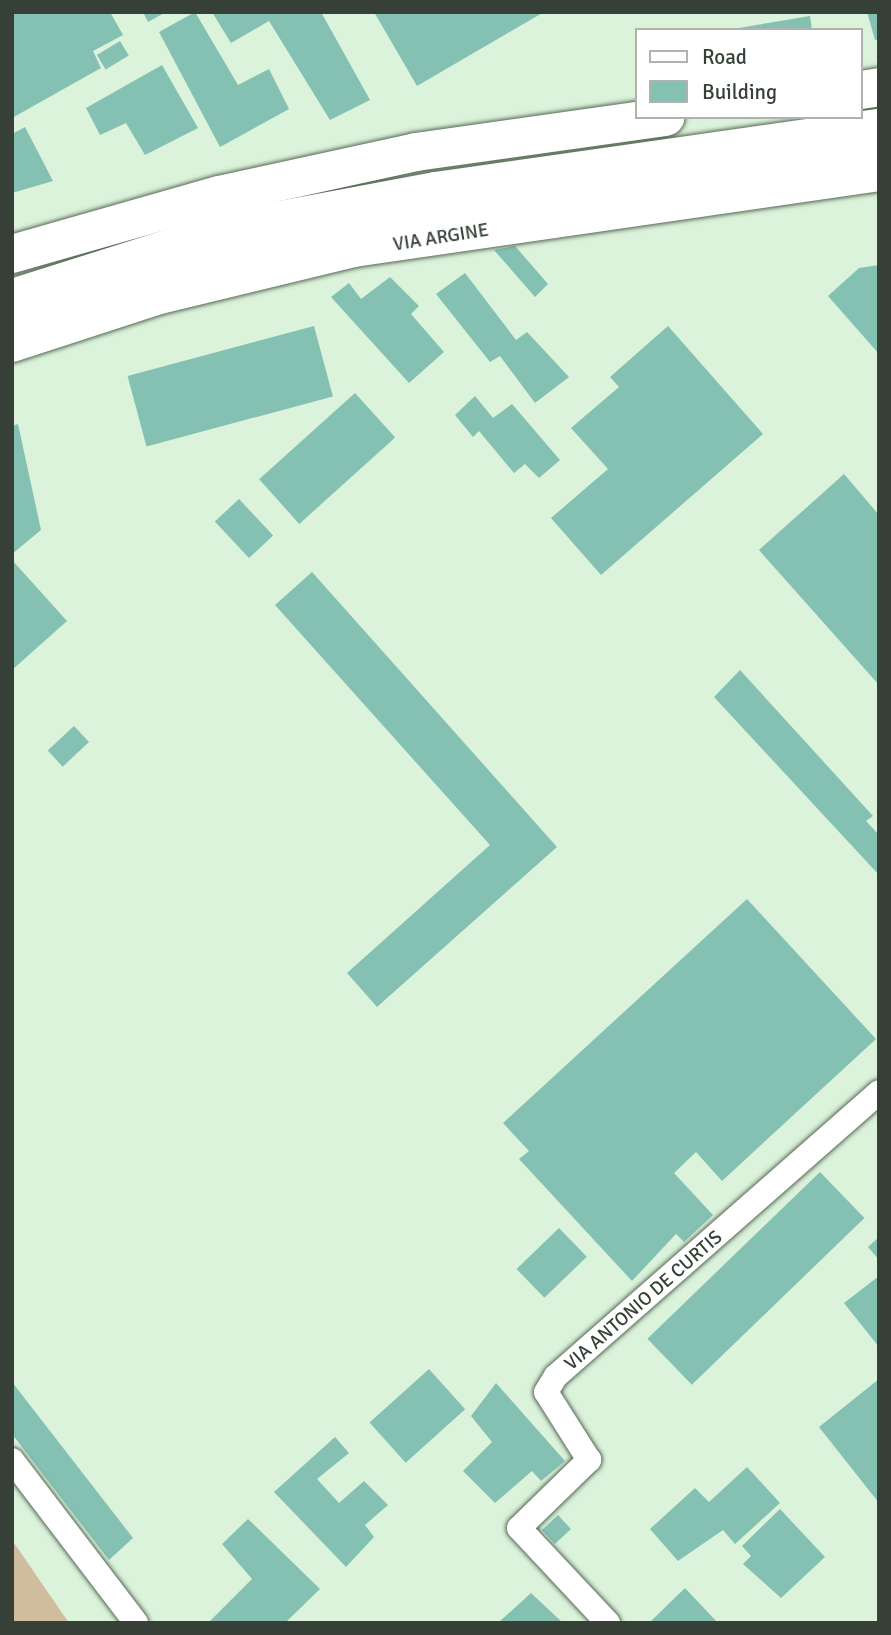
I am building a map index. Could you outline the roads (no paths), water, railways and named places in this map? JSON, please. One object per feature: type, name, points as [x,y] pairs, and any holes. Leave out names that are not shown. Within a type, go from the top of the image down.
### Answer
[{"type":"highway","points":[[12,254],[219,195],[416,152],[652,119]]},
{"type":"highway","points":[[12,316],[233,252],[423,214],[879,146]]},
{"type":"street","points":[[12,295],[227,227],[435,188],[879,125]]},
{"type":"street","name":"VIA ARGINE","points":[[12,346],[160,298],[354,251],[879,174]]},
{"type":"street","name":"VIA ANTONIO DE CURTIS","points":[[608,1623],[519,1528],[589,1460],[552,1406],[546,1392],[556,1376],[879,1092]]},
{"type":"street","points":[[12,1460],[136,1623]]}]
